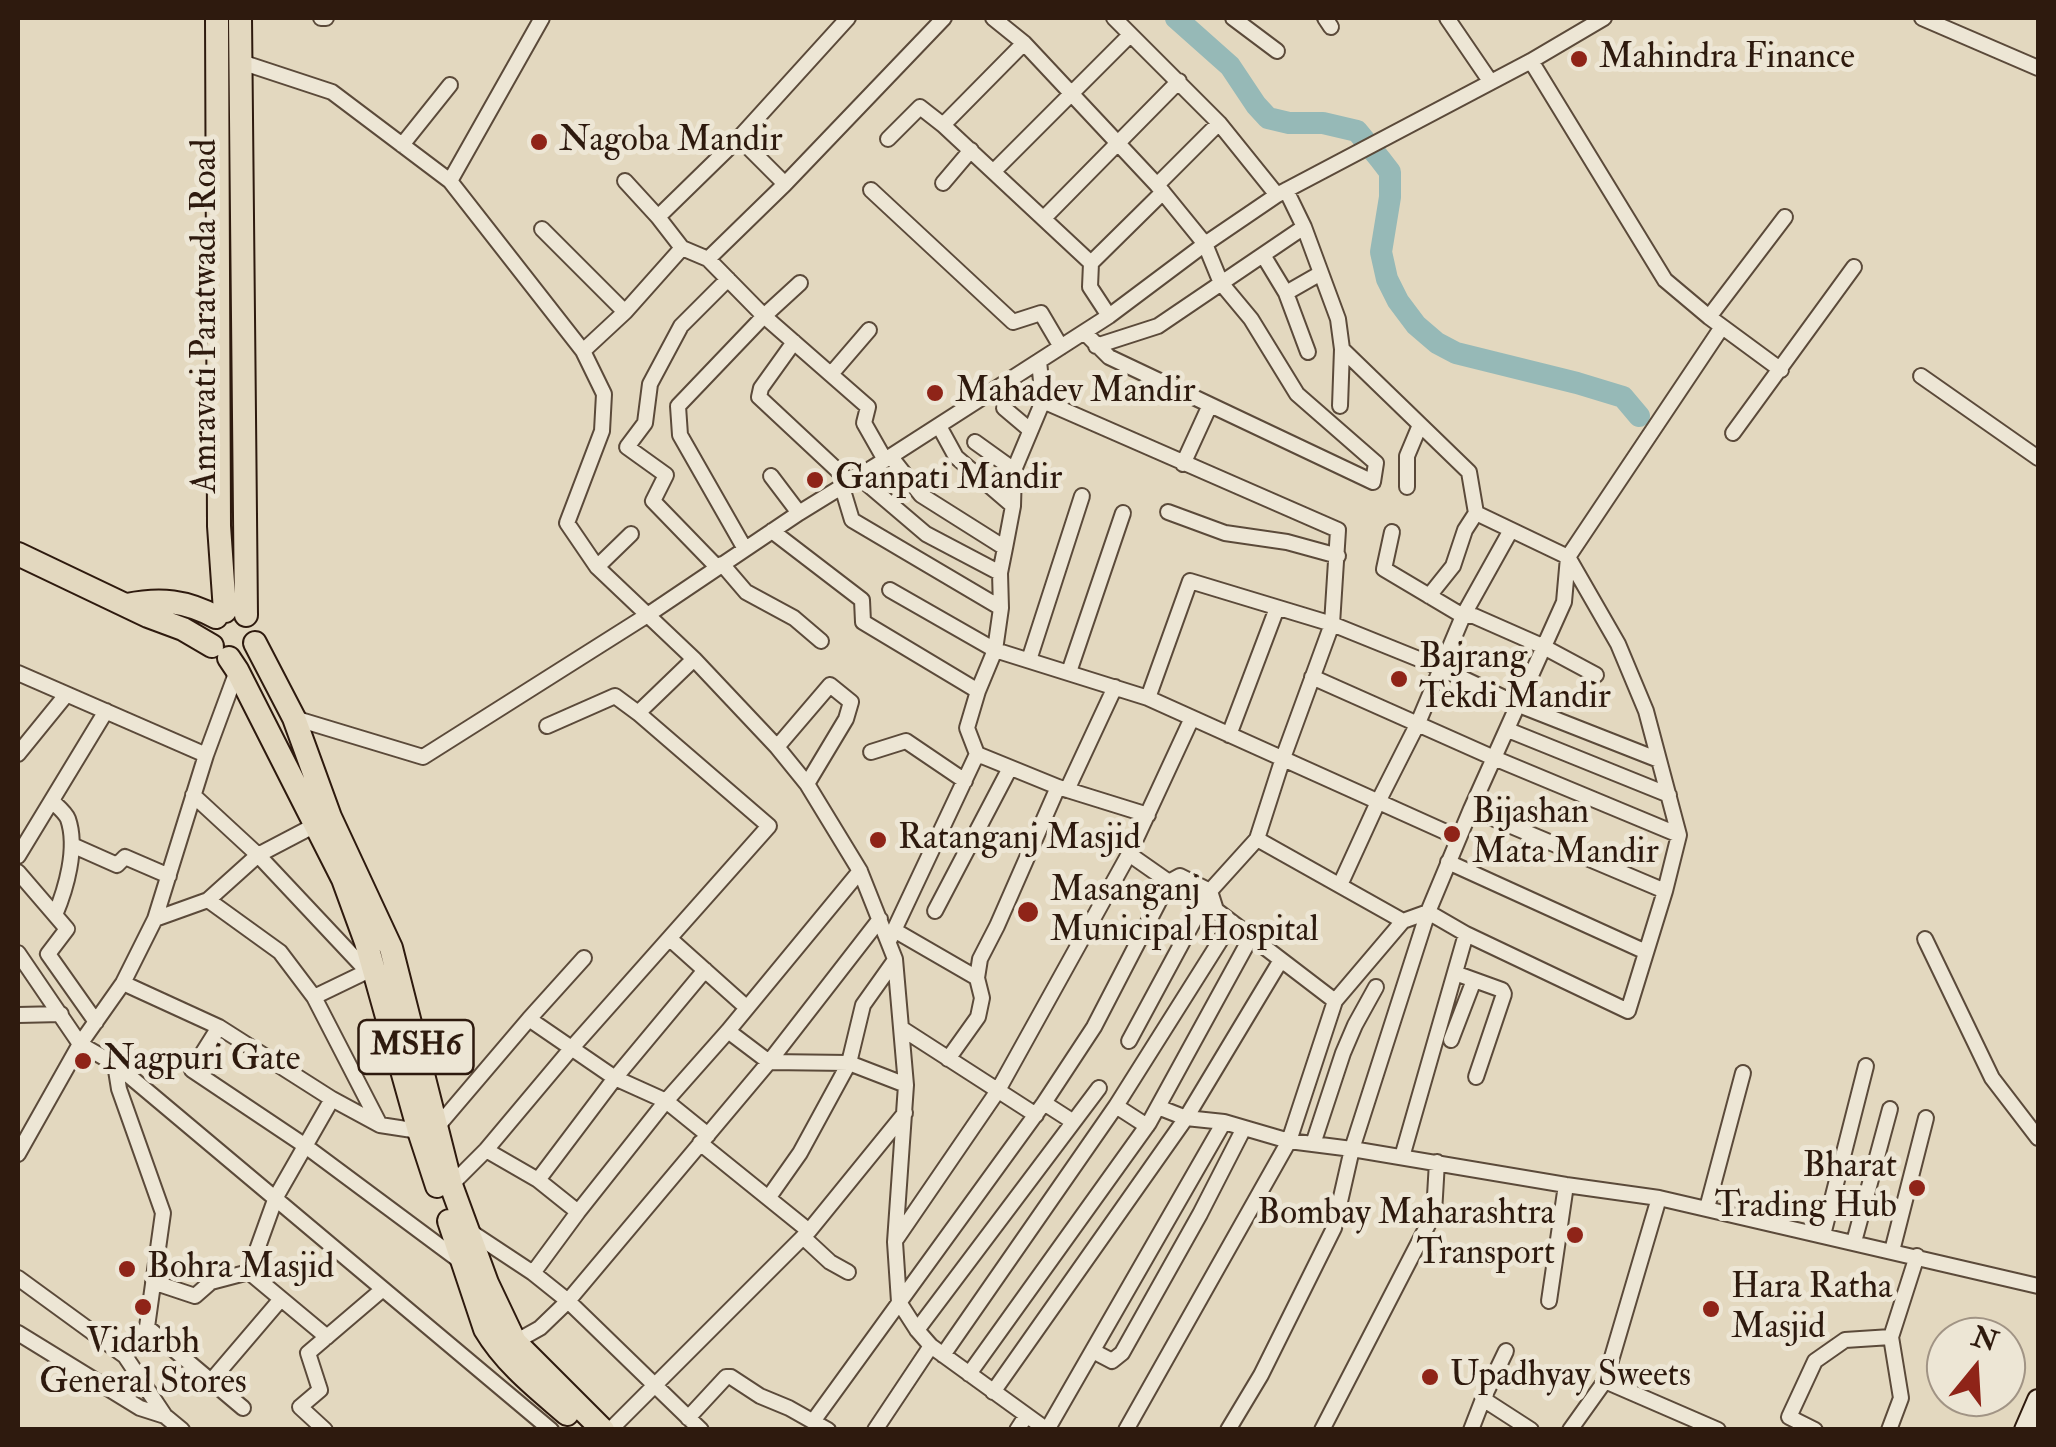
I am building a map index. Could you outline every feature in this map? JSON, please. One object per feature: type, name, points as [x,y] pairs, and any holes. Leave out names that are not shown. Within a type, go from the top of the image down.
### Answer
[{"type":"main road","name":"Amravati Paratwada Road","points":[[217,18],[229,61]]},
{"type":"main road","name":"Amravati Paratwada Road","points":[[229,614],[229,61],[240,18]]},
{"type":"main road","points":[[18,554],[127,605],[183,629],[226,658],[240,658],[255,643],[253,623],[229,614],[158,600],[127,605]]},
{"type":"main road","points":[[226,658],[208,636],[210,626],[229,614]]},
{"type":"main road","name":"MSH6","points":[[255,643],[294,718],[370,970],[486,1283],[516,1342],[594,1426]]},
{"type":"main road","name":"MSH6","points":[[226,658],[323,821],[391,948],[428,1129],[485,1330],[517,1370],[594,1426]]},
{"type":"street","points":[[450,181],[542,18]]},
{"type":"street","points":[[658,218],[740,138],[848,18]]},
{"type":"street","points":[[708,258],[785,184],[944,18]]},
{"type":"street","points":[[993,18],[1024,43],[1160,188],[1205,244],[1221,283],[1250,319],[1296,394],[1376,463],[1373,482],[1109,357],[1084,332]]},
{"type":"street","points":[[1114,18],[1281,192],[1304,227],[1338,319],[1342,349],[1340,406]]},
{"type":"street","points":[[1233,18],[1277,51]]},
{"type":"street","points":[[1447,18],[1490,81]]},
{"type":"street","points":[[294,718],[423,758],[1109,316],[1281,192],[1531,61],[1604,18]]},
{"type":"street","points":[[1922,18],[2038,68]]},
{"type":"street","points":[[994,171],[1130,35]]},
{"type":"street","points":[[943,125],[1024,43]]},
{"type":"street","points":[[229,61],[332,92],[450,181],[582,351],[604,394],[602,431],[568,523],[597,566],[777,746],[807,784],[860,871],[880,919],[892,936],[906,1085],[895,1242],[899,1302],[916,1330],[937,1350],[1047,1430],[1224,1122]]},
{"type":"street","points":[[1531,61],[1665,280],[1780,370]]},
{"type":"street","points":[[1044,217],[1179,82]]},
{"type":"street","points":[[402,145],[450,85]]},
{"type":"street","points":[[888,138],[920,107],[1092,263]]},
{"type":"street","points":[[1109,316],[1090,287],[1092,263],[1218,123]]},
{"type":"street","points":[[740,138],[785,184]]},
{"type":"street","points":[[943,183],[971,150]]},
{"type":"street","points":[[625,182],[682,248],[708,258],[764,316],[868,406],[864,423],[888,459],[922,496],[1005,548]]},
{"type":"street","points":[[871,190],[1013,322],[1041,313],[1061,347]]},
{"type":"street","points":[[1709,316],[1785,217]]},
{"type":"street","points":[[1096,346],[1158,326],[1304,227]]},
{"type":"street","points":[[542,229],[625,312]]},
{"type":"street","points":[[582,351],[625,312],[682,248]]},
{"type":"street","points":[[1263,255],[1286,293],[1308,352]]},
{"type":"street","points":[[1733,432],[1854,266]]},
{"type":"street","points":[[1286,293],[1321,273]]},
{"type":"street","points":[[728,279],[681,326],[650,384],[645,423],[626,446],[666,475],[652,501],[746,592],[794,618],[821,640]]},
{"type":"street","points":[[745,549],[680,435],[678,406],[800,283]]},
{"type":"street","points":[[1228,1430],[1261,1374],[1334,1228],[1352,1149],[1428,912],[1564,602],[1568,557],[1722,326]]},
{"type":"street","points":[[832,373],[869,330]]},
{"type":"street","points":[[794,342],[760,388],[760,396],[851,482],[926,534],[1000,572]]},
{"type":"street","points":[[1342,349],[1469,472],[1476,513],[1465,530],[1453,566],[1430,596]]},
{"type":"street","points":[[892,936],[977,754],[967,728],[996,650],[1000,572],[1013,506],[1014,470],[1043,401],[1039,361]]},
{"type":"street","points":[[1921,376],[2038,458]]},
{"type":"street","points":[[1043,401],[1338,530],[1332,624],[1257,839],[1210,891],[1129,1041]]},
{"type":"street","points":[[1183,464],[1210,405]]},
{"type":"street","points":[[1004,408],[1030,430]]},
{"type":"street","points":[[1407,487],[1407,456],[1420,425]]},
{"type":"street","points":[[939,426],[956,457],[1013,506]]},
{"type":"street","points":[[975,442],[1014,470]]},
{"type":"street","points":[[771,476],[798,513]]},
{"type":"street","points":[[851,482],[852,520],[1001,608]]},
{"type":"street","points":[[1029,660],[1082,496]]},
{"type":"street","points":[[1168,512],[1224,533],[1286,542],[1338,556]]},
{"type":"street","points":[[1069,672],[1123,513]]},
{"type":"street","points":[[1126,1430],[1289,1141],[1335,1001],[1403,921],[1428,912],[1628,1012],[1678,835],[1646,712],[1618,644],[1568,557],[1476,513]]},
{"type":"street","points":[[1340,885],[1418,723],[1462,616],[1511,530]]},
{"type":"street","points":[[772,531],[862,600],[863,622],[978,691]]},
{"type":"street","points":[[1392,532],[1384,570],[1462,616],[1474,616],[1596,675]]},
{"type":"street","points":[[597,566],[631,534]]},
{"type":"street","points":[[1148,698],[1190,581],[1332,624],[1659,760]]},
{"type":"street","points":[[890,590],[996,650],[1148,698],[1459,838]]},
{"type":"street","points":[[1229,735],[1277,608]]},
{"type":"street","points":[[18,1154],[23,1134],[123,984],[155,918],[206,755],[226,658]]},
{"type":"street","points":[[638,714],[694,660]]},
{"type":"street","points":[[18,673],[206,755]]},
{"type":"street","points":[[1312,677],[1678,835]]},
{"type":"street","points":[[777,746],[830,685],[851,702],[846,719],[807,784]]},
{"type":"street","points":[[948,1059],[978,1017],[982,998],[977,978],[980,959],[1115,687]]},
{"type":"street","points":[[18,754],[66,694]]},
{"type":"street","points":[[451,1185],[769,826],[615,696],[547,726]]},
{"type":"street","points":[[19,850],[106,710]]},
{"type":"street","points":[[895,1242],[997,1092],[1129,854],[1192,718]]},
{"type":"street","points":[[1508,730],[1669,795]]},
{"type":"street","points":[[872,752],[906,741],[965,780]]},
{"type":"street","points":[[977,754],[1148,816]]},
{"type":"street","points":[[935,911],[1010,768]]},
{"type":"street","points":[[194,795],[370,970],[314,996]]},
{"type":"street","points":[[52,800],[67,816],[72,846],[62,899],[54,915]]},
{"type":"street","points":[[1471,809],[1665,891]]},
{"type":"street","points":[[155,918],[208,900],[258,855],[323,821]]},
{"type":"street","points":[[1257,839],[1403,921]]},
{"type":"street","points":[[72,846],[117,865],[125,857],[169,876]]},
{"type":"street","points":[[1129,854],[1169,882]]},
{"type":"street","points":[[1448,862],[1646,952]]},
{"type":"street","points":[[533,1272],[666,1102],[860,871]]},
{"type":"street","points":[[18,872],[68,929],[48,954],[96,1022]]},
{"type":"street","points":[[814,1420],[1040,1109],[1094,1027],[1169,882],[1180,876],[1210,891],[1216,910],[1335,1001]]},
{"type":"street","points":[[208,900],[280,952],[314,996],[380,1126]]},
{"type":"street","points":[[516,1342],[540,1328],[568,1301],[769,1062],[880,919]]},
{"type":"street","points":[[875,1430],[1104,1124],[1232,922]]},
{"type":"street","points":[[1402,1157],[1466,934]]},
{"type":"street","points":[[892,936],[977,978]]},
{"type":"street","points":[[969,1374],[1147,1126],[1251,937]]},
{"type":"street","points":[[670,939],[746,1007]]},
{"type":"street","points":[[1925,939],[1992,1078],[2038,1138]]},
{"type":"street","points":[[18,953],[80,1044],[115,1064],[551,1430]]},
{"type":"street","points":[[123,984],[218,1027],[380,1126],[428,1129],[584,958]]},
{"type":"street","points":[[768,1198],[800,1152],[849,1064],[863,1005],[895,960]]},
{"type":"street","points":[[993,1392],[1186,1118],[1282,960]]},
{"type":"street","points":[[538,1180],[615,1078],[705,970]]},
{"type":"street","points":[[1455,973],[1504,994],[1476,1078]]},
{"type":"street","points":[[1451,1040],[1474,980]]},
{"type":"street","points":[[1313,1144],[1343,1053],[1376,987]]},
{"type":"street","points":[[18,1015],[61,1014]]},
{"type":"street","points":[[529,1018],[615,1078],[666,1102],[806,1234],[830,1262],[848,1272]]},
{"type":"street","points":[[218,1027],[192,1070],[304,1145],[463,1262]]},
{"type":"street","points":[[901,1028],[997,1092],[1040,1109],[1104,1124]]},
{"type":"street","points":[[728,1031],[769,1062],[849,1064],[906,1085]]},
{"type":"street","points":[[115,1064],[119,1089],[163,1213],[147,1328],[125,1356]]},
{"type":"street","points":[[1823,1235],[1866,1066]]},
{"type":"street","points":[[1707,1208],[1743,1072]]},
{"type":"street","points":[[916,1330],[1098,1088]]},
{"type":"street","points":[[249,1272],[276,1197],[332,1099]]},
{"type":"street","points":[[1116,1106],[1147,1126]]},
{"type":"street","points":[[1158,1107],[1186,1118],[1224,1122],[1289,1141],[1659,1198],[2038,1286]]},
{"type":"street","points":[[1854,1242],[1890,1108]]},
{"type":"street","points":[[594,1426],[656,1385],[806,1234],[905,1112]]},
{"type":"street","points":[[1892,1250],[1926,1118]]},
{"type":"street","points":[[1092,1351],[1112,1361],[1122,1353],[1244,1128]]},
{"type":"street","points":[[486,1150],[538,1180],[578,1212]]},
{"type":"street","points":[[1322,1430],[1434,1212],[1437,1162]]},
{"type":"street","points":[[1549,1301],[1566,1185]]},
{"type":"street","points":[[1570,1430],[1606,1381],[1659,1198]]},
{"type":"street","points":[[468,1230],[533,1272],[568,1301],[701,1430]]},
{"type":"street","points":[[1889,1430],[1901,1398],[1891,1337],[1917,1256]]},
{"type":"street","points":[[153,1282],[196,1296],[211,1282],[249,1272]]},
{"type":"street","points":[[249,1272],[327,1337]]},
{"type":"street","points":[[18,1278],[125,1356],[165,1416],[182,1430]]},
{"type":"street","points":[[325,1430],[300,1408],[320,1390],[308,1353],[383,1289]]},
{"type":"street","points":[[211,1381],[280,1299]]},
{"type":"street","points":[[147,1328],[243,1408]]},
{"type":"street","points":[[18,1333],[140,1408],[165,1416]]},
{"type":"street","points":[[1815,1430],[1789,1417],[1815,1361],[1844,1340],[1891,1337]]},
{"type":"street","points":[[1470,1430],[1506,1351]]},
{"type":"street","points":[[688,1418],[726,1377],[731,1377],[828,1430]]},
{"type":"street","points":[[1606,1381],[1718,1430]]},
{"type":"street","points":[[1483,1399],[1532,1430]]},
{"type":"street","points":[[2024,1430],[2038,1400]]},
{"type":"street","points":[[1018,1430],[1026,1416]]},
{"type":"waterway","points":[[1176,18],[1230,66],[1268,118],[1289,123],[1323,123],[1357,131],[1380,159],[1390,172],[1381,252],[1387,279],[1416,325],[1456,353],[1623,397],[1639,416]]},
{"type":"place","name":"Mahindra Finance","points":[[1579,59]]},
{"type":"place","name":"Nagoba Mandir","points":[[539,142]]},
{"type":"place","name":"Mahadev Mandir","points":[[935,393]]},
{"type":"place","name":"Ganpati Mandir","points":[[815,480]]},
{"type":"place","name":"Bajrang Tekdi Mandir","points":[[1399,679]]},
{"type":"place","name":"Bijashan Mata Mandir","points":[[1452,834]]},
{"type":"place","name":"Ratanganj Masjid","points":[[878,840]]},
{"type":"place","name":"Masanganj Municipal Hospital","points":[[1028,912]]},
{"type":"place","name":"Nagpuri Gate","points":[[83,1061]]},
{"type":"place","name":"Bharat Trading Hub","points":[[1917,1188]]},
{"type":"place","name":"Bombay Maharashtra Transport","points":[[1575,1235]]},
{"type":"place","name":"Bohra Masjid","points":[[127,1269]]},
{"type":"place","name":"Vidarbh General Stores","points":[[143,1307]]},
{"type":"place","name":"Hara Ratha Masjid","points":[[1711,1309]]},
{"type":"place","name":"Upadhyay Sweets","points":[[1430,1377]]}]
